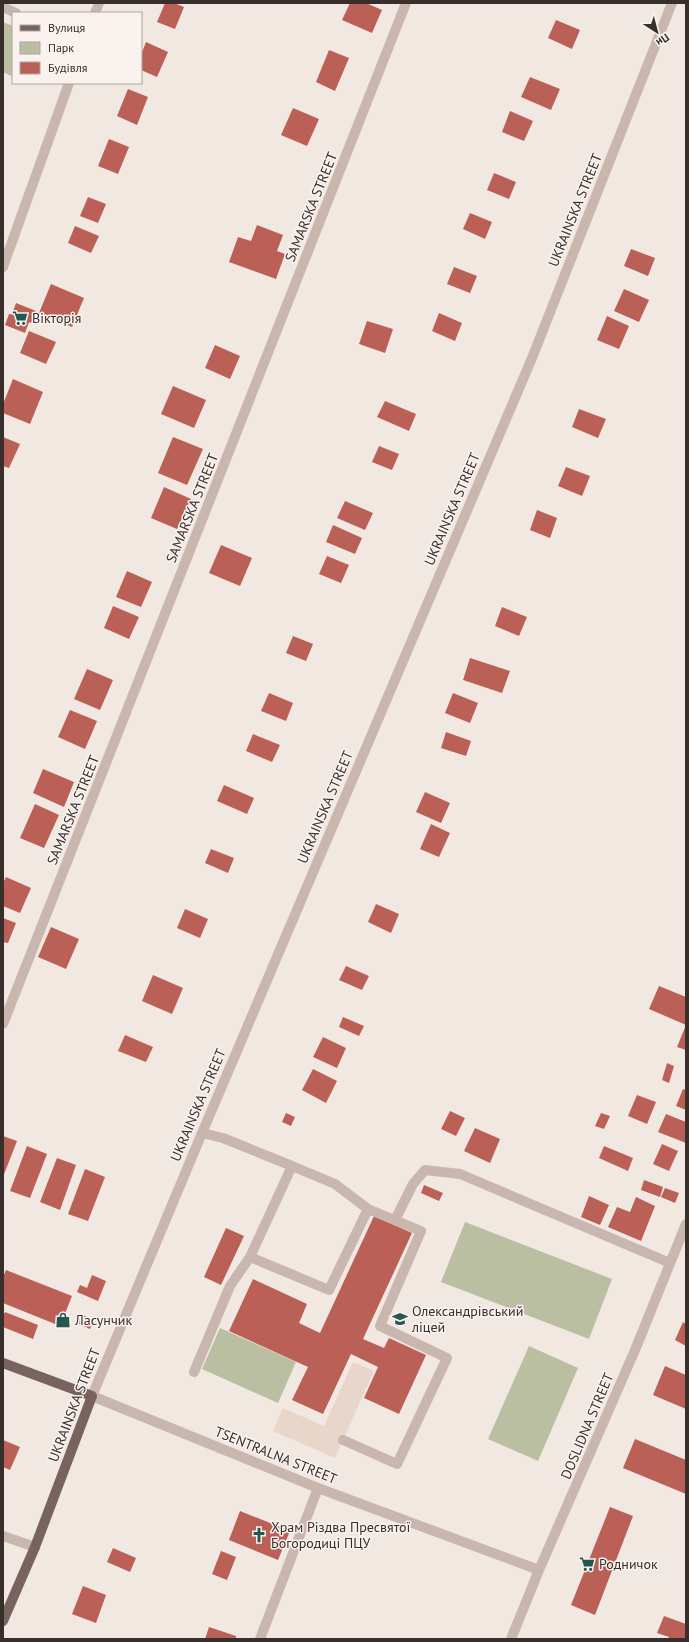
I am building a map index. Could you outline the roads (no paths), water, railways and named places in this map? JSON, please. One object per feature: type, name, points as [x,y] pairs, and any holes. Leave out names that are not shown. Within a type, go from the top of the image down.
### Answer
[{"type":"main road","name":"TSENTRALNA STREET","points":[[3,1363],[92,1396]]},
{"type":"main road","name":"UKRAINSKA STREET","points":[[3,1621],[35,1547],[92,1396]]},
{"type":"street","name":"SAMARSKA STREET","points":[[3,1024],[406,3]]},
{"type":"street","name":"UKRAINSKA STREET","points":[[92,1396],[202,1133],[532,358],[672,3]]},
{"type":"street","points":[[3,7],[14,12]]},
{"type":"street","points":[[3,266],[69,84]]},
{"type":"street","points":[[202,1133],[224,1138],[335,1184],[368,1209],[421,1231],[380,1326],[447,1358],[397,1464],[343,1440]]},
{"type":"street","points":[[194,1372],[230,1286],[250,1257],[292,1166]]},
{"type":"street","points":[[395,1220],[413,1184],[425,1170],[460,1174],[670,1263]]},
{"type":"street","points":[[250,1257],[329,1290],[368,1209]]},
{"type":"street","name":"DOSLIDNA STREET","points":[[511,1639],[539,1570],[635,1350],[686,1224]]},
{"type":"street","name":"TSENTRALNA STREET","points":[[92,1396],[318,1488],[539,1570]]},
{"type":"street","points":[[260,1639],[318,1488]]},
{"type":"street","points":[[3,1536],[35,1547]]},
{"type":"place","name":"Вікторія","points":[[20,318]]},
{"type":"place","name":"Олександрівський ліцей","points":[[400,1319]]},
{"type":"place","name":"Ласунчик","points":[[63,1320]]},
{"type":"place","name":"Храм Різдва Пресвятої Богородиці ПЦУ","points":[[259,1535]]},
{"type":"place","name":"Родничок","points":[[587,1564]]}]
